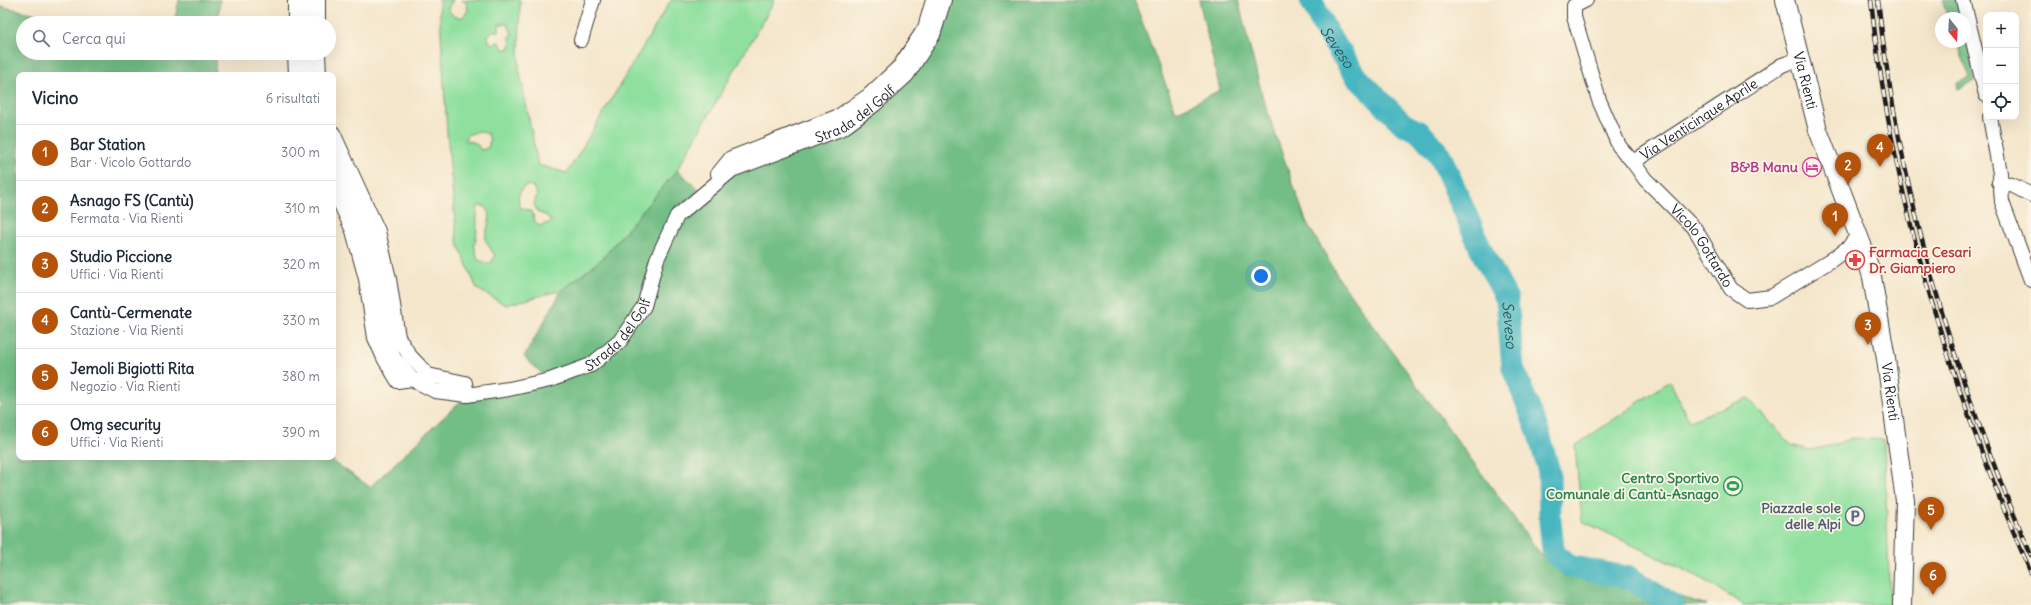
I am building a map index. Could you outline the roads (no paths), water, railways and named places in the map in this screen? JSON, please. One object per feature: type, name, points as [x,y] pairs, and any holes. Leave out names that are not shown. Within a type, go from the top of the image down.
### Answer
[{"type":"main road","name":"Via Rienti","points":[[1785,0],[1818,130],[1858,235],[1872,277],[1886,359],[1905,501],[1902,605]]},
{"type":"street","points":[[295,0],[295,16]]},
{"type":"street","points":[[305,0],[305,16]]},
{"type":"street","points":[[318,0],[318,16]]},
{"type":"street","points":[[581,40],[593,0]]},
{"type":"street","name":"Strada del Golf","points":[[703,193],[731,158],[839,116],[868,96],[900,66],[925,28],[933,0]]},
{"type":"street","name":"Strada del Golf","points":[[336,168],[364,227],[378,275],[386,338],[394,358],[412,379],[435,391],[467,395],[509,390],[550,380],[591,365],[620,341],[644,306],[657,259],[677,216],[732,170],[844,128],[874,105],[907,75],[933,35],[944,0]]},
{"type":"street","name":"Via Venticinque Aprile","points":[[1586,0],[1574,6],[1574,17],[1599,100],[1620,146],[1634,162],[1782,65],[1799,59]]},
{"type":"street","points":[[1963,0],[1983,84]]},
{"type":"street","points":[[295,60],[296,72]]},
{"type":"street","points":[[305,60],[306,72]]},
{"type":"street","points":[[318,60],[319,72]]},
{"type":"street","points":[[1991,120],[2000,173],[1999,182],[2002,202],[2031,280]]},
{"type":"street","points":[[336,140],[378,231],[390,279],[398,337],[410,356],[428,375],[465,383],[467,395]]},
{"type":"street","name":"Vicolo Gottardo","points":[[1634,162],[1646,179],[1695,229],[1732,289],[1747,300],[1771,296],[1830,261],[1849,246],[1858,235]]},
{"type":"street","points":[[1999,182],[2012,184],[2031,195]]},
{"type":"street","name":"Strada del Golf","points":[[336,194],[353,231],[366,279],[375,338],[384,358],[398,381],[412,379]]},
{"type":"waterway","name":"Seveso","points":[[1311,0],[1327,33],[1357,77],[1403,124],[1421,133],[1440,155],[1484,256],[1507,299],[1513,368],[1539,434],[1549,472],[1550,521],[1553,550],[1556,555],[1569,566],[1630,578],[1672,605]]},
{"type":"railway","points":[[1871,0],[1881,75],[1894,148],[1910,221],[1929,293],[1975,434],[2031,573]]},
{"type":"railway","points":[[1878,0],[1887,72],[1900,143],[1915,213],[1934,283],[1954,352],[1978,421],[2003,488],[2031,555]]},
{"type":"place","name":"B&B Manu","points":[[1812,167]]},
{"type":"place","name":"Cantù-Cermenate","points":[[1880,167]]},
{"type":"place","name":"Asnago FS (Cantù)","points":[[1848,185]]},
{"type":"place","name":"Bar Station","points":[[1835,236]]},
{"type":"place","name":"Farmacia Cesari Dr. Giampiero","points":[[1855,260]]},
{"type":"place","name":"Studio Piccione","points":[[1868,345]]},
{"type":"place","name":"Centro Sportivo Comunale di Cantù-Asnago","points":[[1733,486]]},
{"type":"place","name":"Piazzale sole delle Alpi","points":[[1855,516]]},
{"type":"place","name":"Jemoli Bigiotti Rita","points":[[1931,530]]},
{"type":"place","name":"Omg security","points":[[1933,595]]}]
